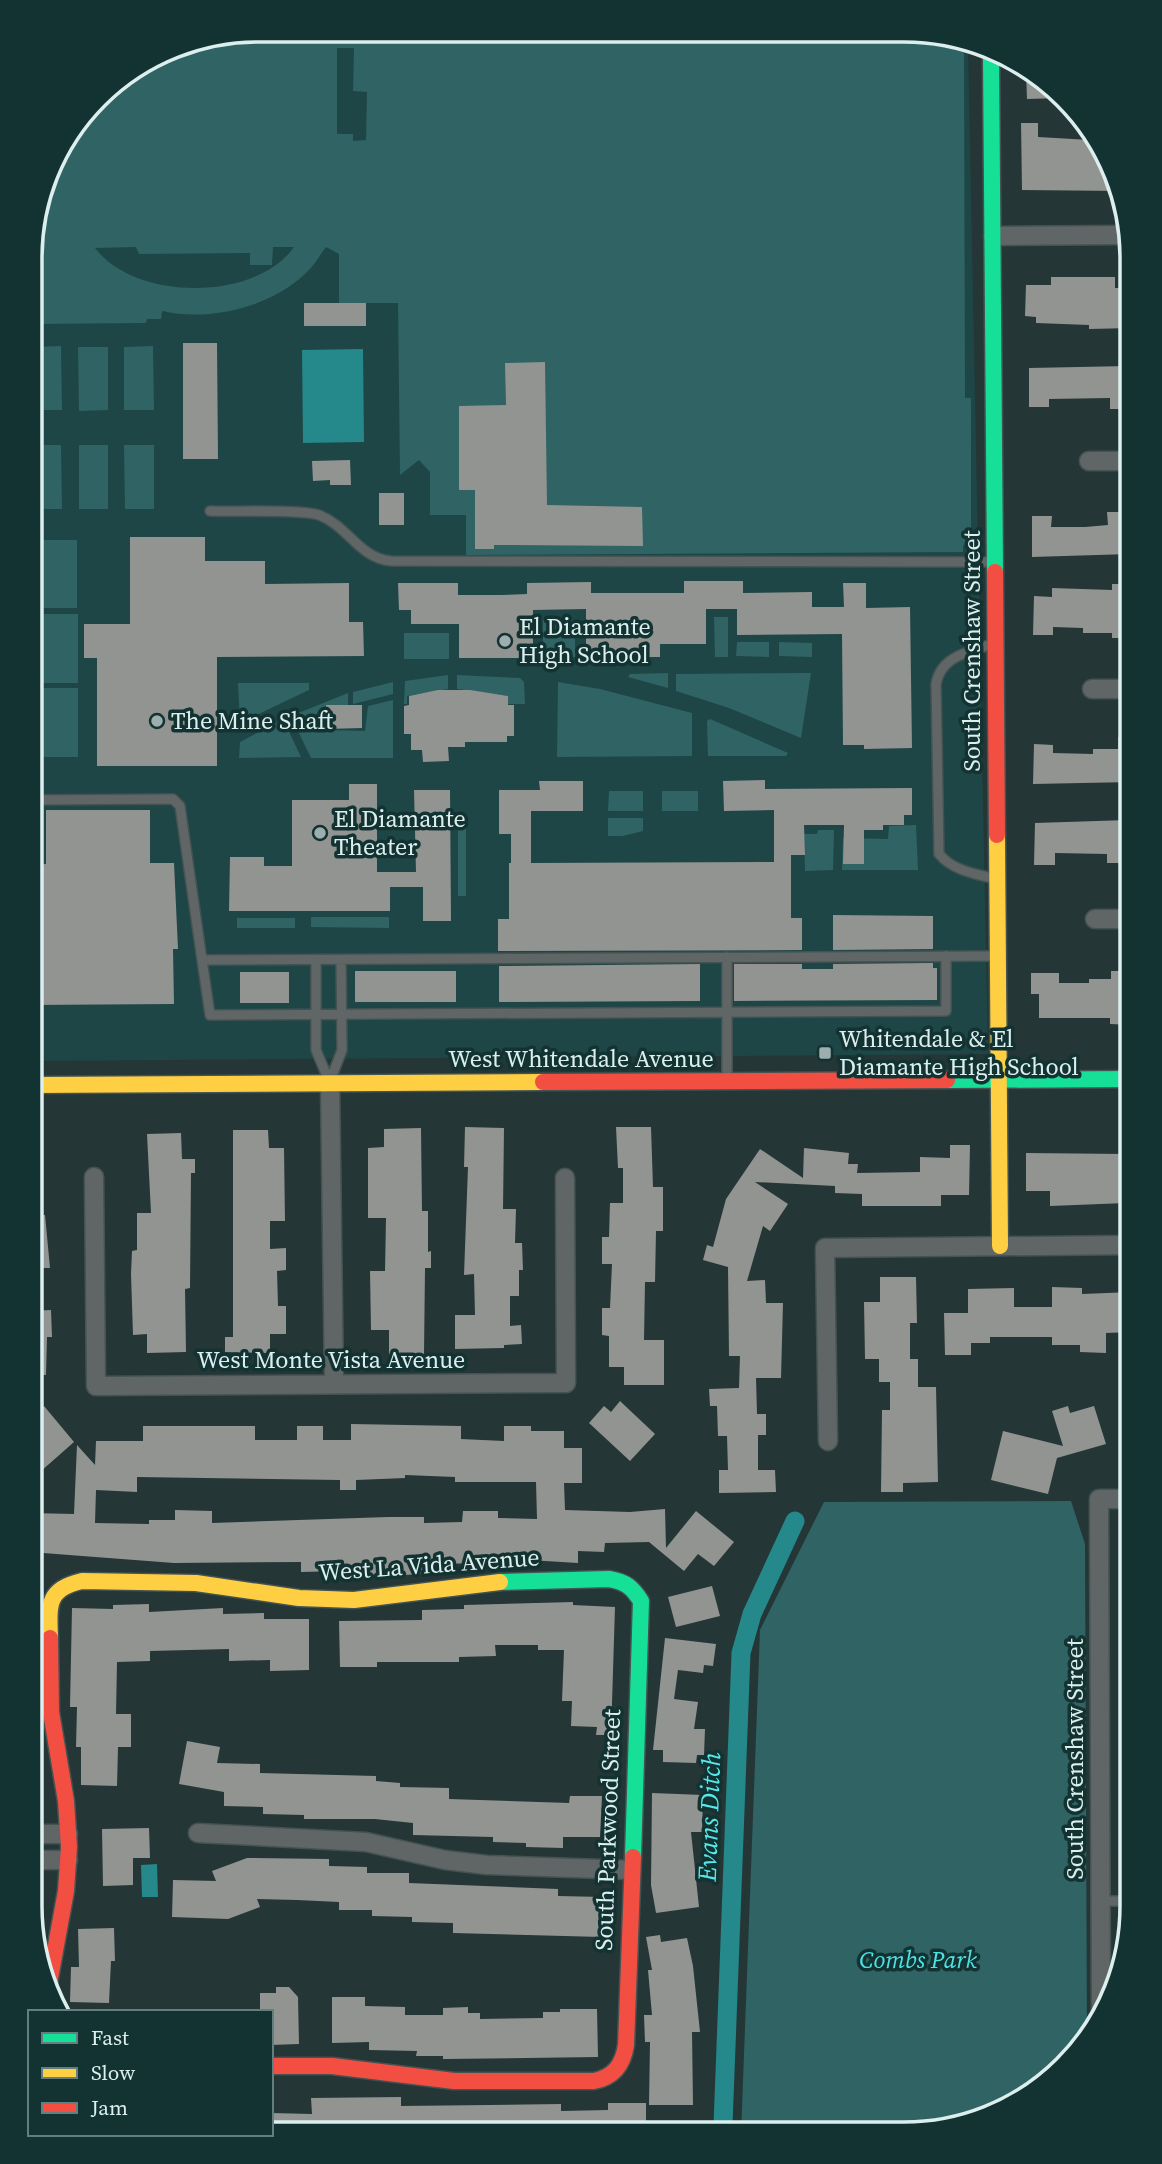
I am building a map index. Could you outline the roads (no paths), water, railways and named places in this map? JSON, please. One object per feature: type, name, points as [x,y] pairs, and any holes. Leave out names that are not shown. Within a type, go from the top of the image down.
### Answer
[{"type":"street","name":"South Crenshaw Street","points":[[991,60],[1000,1246]]},
{"type":"street","points":[[993,236],[1118,234]]},
{"type":"street","points":[[1088,461],[1120,461]]},
{"type":"street","points":[[1092,689],[1120,689]]},
{"type":"street","points":[[1095,919],[1120,919]]},
{"type":"street","name":"West Whitendale Avenue","points":[[42,1085],[1120,1079]]},
{"type":"street","points":[[330,1083],[334,1384]]},
{"type":"street","name":"West Monte Vista Avenue","points":[[94,1177],[96,1386],[566,1383],[565,1178]]},
{"type":"street","points":[[828,1441],[825,1248],[1120,1245]]},
{"type":"street","name":"South Crenshaw Street","points":[[1101,1995],[1099,1499],[1120,1499]]},
{"type":"street","name":"West La Vida Avenue","points":[[68,1834],[50,1694],[49,1608],[58,1590],[82,1581],[184,1582],[299,1598],[354,1600],[488,1582],[608,1579],[628,1583],[635,1590]]},
{"type":"street","name":"South Parkwood Street","points":[[273,2066],[332,2066],[469,2082],[594,2081],[607,2079],[617,2071],[625,2049],[642,1614],[635,1590]]},
{"type":"street","points":[[198,1833],[366,1842],[445,1860],[487,1866],[630,1870]]},
{"type":"street","points":[[42,1834],[68,1834],[68,1860],[51,1969]]},
{"type":"street","points":[[42,1860],[68,1860]]},
{"type":"lane","points":[[210,511],[317,514],[341,527],[368,554],[378,560],[391,561],[996,562]]},
{"type":"lane","points":[[996,642],[946,662],[938,670],[936,684],[939,854],[945,861],[964,871],[998,880]]},
{"type":"lane","points":[[42,800],[173,799],[180,806],[210,1015],[946,1011],[946,956]]},
{"type":"lane","points":[[202,960],[998,956]]},
{"type":"lane","points":[[727,957],[727,1081]]},
{"type":"lane","points":[[316,960],[316,1049],[330,1083]]},
{"type":"lane","points":[[330,1083],[342,1049],[341,960]]},
{"type":"lane","points":[[1100,1901],[1120,1901]]},
{"type":"waterway","name":"Evans Ditch","points":[[723,2122],[741,1653],[752,1614],[795,1521]]},
{"type":"place","name":"El Diamante High School","points":[[505,641]]},
{"type":"place","name":"The Mine Shaft","points":[[157,721]]},
{"type":"place","name":"El Diamante Theater","points":[[320,833]]},
{"type":"place","name":"Whitendale & El Diamante High School","points":[[825,1053]]},
{"type":"park label","name":"Combs Park","points":[[918,1960]]}]
